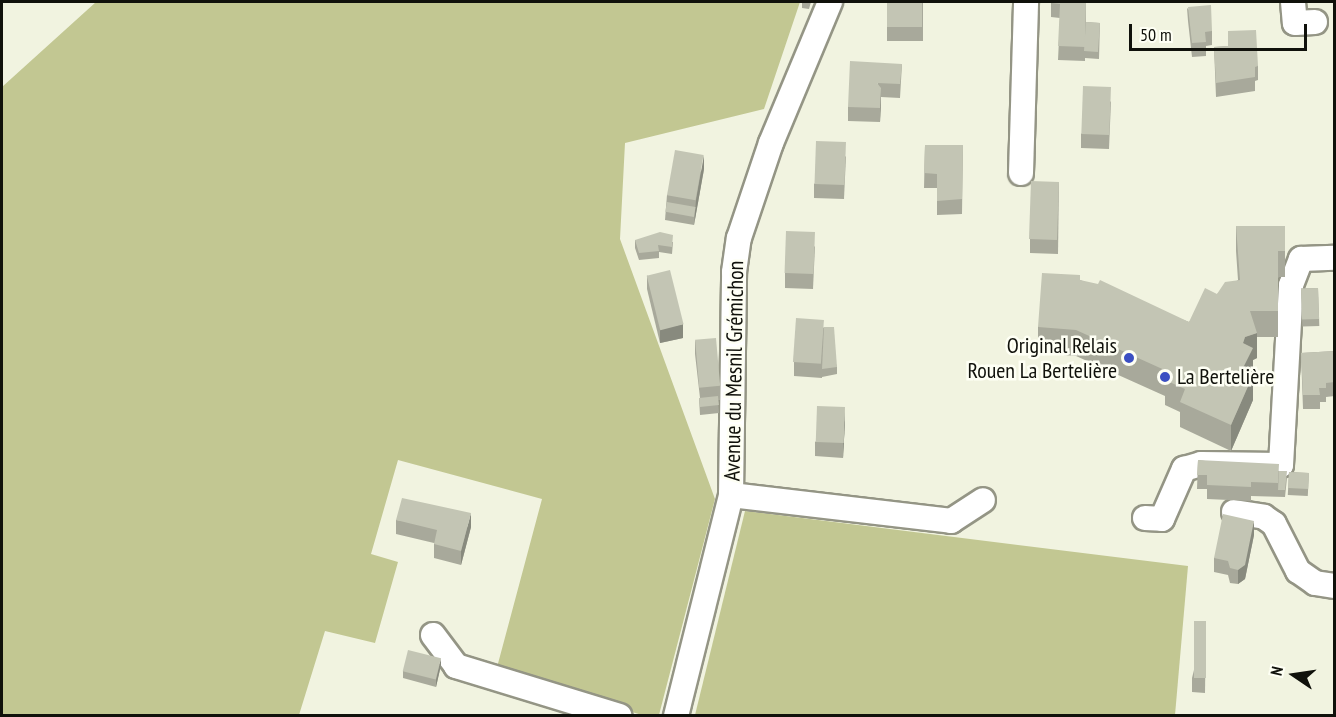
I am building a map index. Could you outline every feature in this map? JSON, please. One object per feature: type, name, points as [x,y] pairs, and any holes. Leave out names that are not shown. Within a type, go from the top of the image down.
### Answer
[{"type":"street","name":"Avenue du Mesnil Grémichon","points":[[676,716],[731,495],[734,272],[739,238],[771,143],[830,2]]},
{"type":"street","points":[[1021,172],[1026,2]]},
{"type":"street","points":[[1293,2],[1295,23],[1315,22]]},
{"type":"street","points":[[1145,518],[1162,519],[1184,469],[1201,464],[1281,465],[1291,285],[1301,259],[1335,258]]},
{"type":"street","points":[[731,495],[951,521],[983,500]]},
{"type":"street","points":[[1234,512],[1264,517],[1274,524],[1298,572],[1315,582],[1335,586]]},
{"type":"street","points":[[433,635],[456,666],[620,716]]},
{"type":"green space","points":[[96,2],[800,2],[764,109],[625,143],[620,239],[715,499],[659,715],[642,715],[496,671],[542,499],[398,460],[371,554],[398,562],[375,643],[325,631],[299,715],[2,715],[2,87]]},
{"type":"green space","points":[[745,511],[1188,566],[1175,715],[695,715]]},
{"type":"building","points":[[887,2],[922,2],[922,27],[887,27]]},
{"type":"building","points":[[1051,2],[1086,2],[1085,47],[1058,46],[1060,4]]},
{"type":"building","points":[[1211,5],[1212,31],[1205,32],[1206,42],[1192,43],[1188,7]]},
{"type":"building","points":[[1086,22],[1100,23],[1098,52],[1084,51]]},
{"type":"building","points":[[1256,30],[1258,66],[1255,67],[1255,77],[1216,83],[1214,47],[1228,46],[1228,31]]},
{"type":"building","points":[[850,61],[902,64],[900,84],[877,83],[881,88],[880,108],[848,107]]},
{"type":"building","points":[[1083,86],[1111,87],[1109,135],[1081,134]]},
{"type":"building","points":[[816,141],[846,142],[844,185],[814,184]]},
{"type":"building","points":[[925,145],[963,145],[962,199],[937,201],[937,174],[924,173]]},
{"type":"building","points":[[675,150],[704,155],[696,200],[667,195]]},
{"type":"building","points":[[1031,181],[1059,182],[1057,240],[1029,239]]},
{"type":"building","points":[[667,202],[696,207],[694,217],[665,212]]},
{"type":"building","points":[[1236,226],[1285,226],[1285,251],[1278,251],[1278,311],[1250,311],[1257,333],[1245,337],[1243,343],[1253,348],[1242,370],[1253,375],[1231,425],[1180,402],[1185,389],[1165,380],[1169,372],[1076,330],[1038,327],[1042,273],[1080,275],[1080,280],[1098,284],[1100,280],[1189,322],[1205,288],[1217,294],[1225,282],[1240,280]]},
{"type":"building","points":[[786,231],[815,232],[814,274],[785,273]]},
{"type":"building","points":[[660,232],[673,235],[672,247],[658,245],[659,251],[639,253],[635,240]]},
{"type":"building","points":[[670,270],[684,324],[660,330],[647,276]]},
{"type":"building","points":[[1318,288],[1319,319],[1302,320],[1301,289]]},
{"type":"building","points":[[796,318],[824,320],[821,364],[793,362]]},
{"type":"building","points":[[824,327],[834,327],[837,367],[822,369]]},
{"type":"building","points":[[716,338],[720,386],[699,388],[695,340]]},
{"type":"building","points":[[1335,351],[1335,382],[1326,383],[1326,388],[1319,388],[1320,395],[1303,395],[1301,353]]},
{"type":"building","points":[[718,396],[719,405],[700,407],[699,398]]},
{"type":"building","points":[[817,406],[845,407],[844,443],[816,442]]},
{"type":"building","points":[[1198,460],[1279,464],[1278,483],[1251,482],[1251,487],[1207,485],[1207,475],[1197,475]]},
{"type":"building","points":[[1279,471],[1287,471],[1285,490],[1278,490]]},
{"type":"building","points":[[1289,472],[1309,473],[1308,489],[1288,488]]},
{"type":"building","points":[[402,498],[471,513],[461,551],[434,544],[437,530],[396,520]]},
{"type":"building","points":[[1223,514],[1254,521],[1245,565],[1238,570],[1230,568],[1228,561],[1214,558]]},
{"type":"building","points":[[1194,621],[1206,621],[1206,678],[1194,678]]},
{"type":"building","points":[[408,650],[441,658],[436,680],[403,671]]},
{"type":"place","name":"Original Relais Rouen La Bertelière","points":[[1129,358]]},
{"type":"place","name":"La Bertelière","points":[[1165,377]]}]
